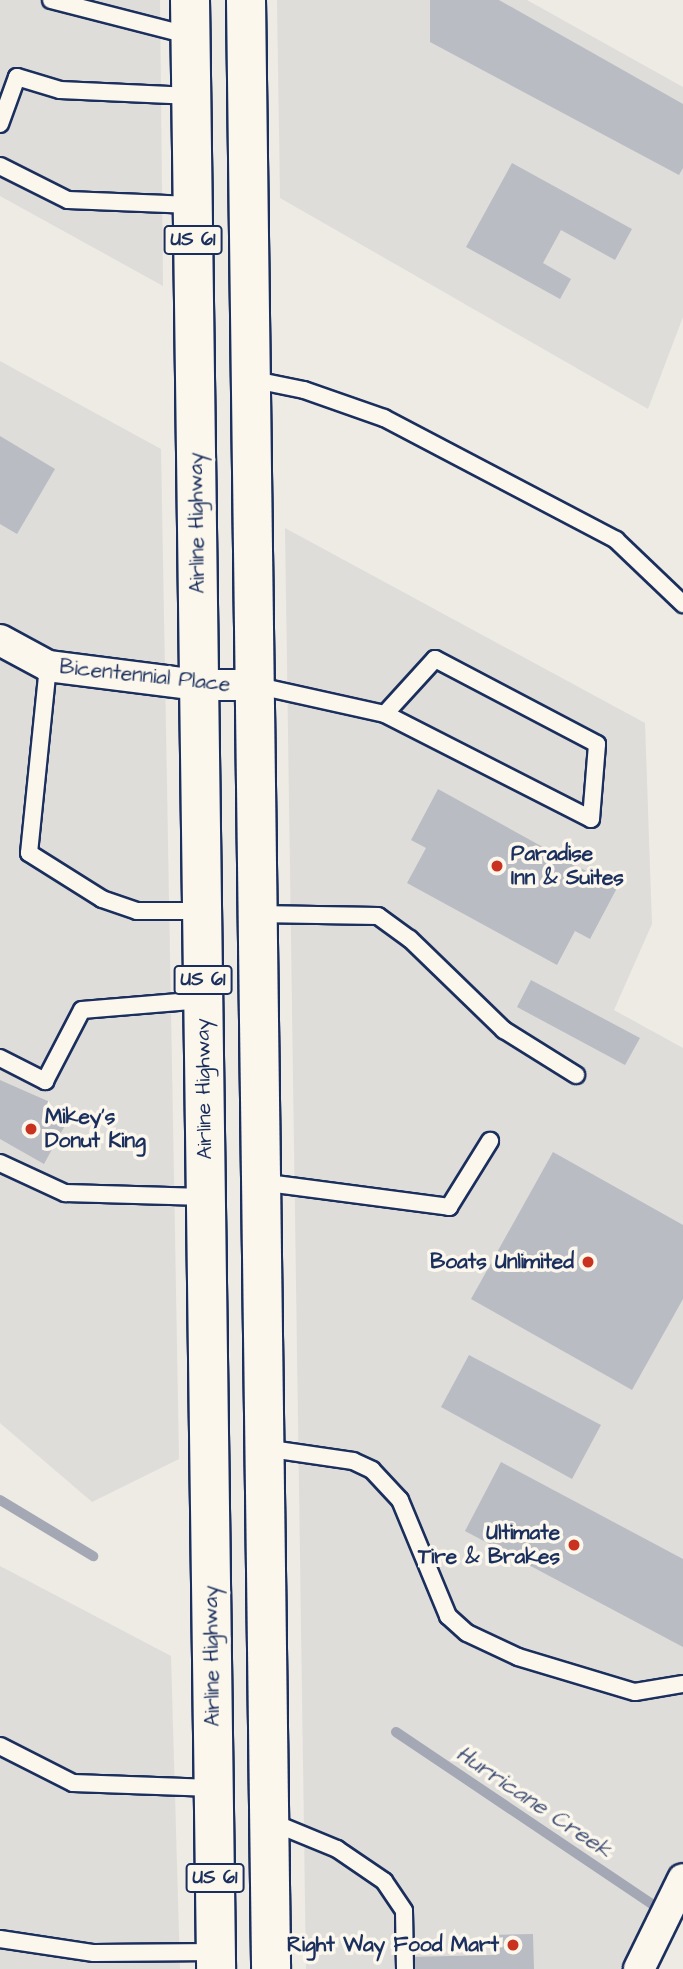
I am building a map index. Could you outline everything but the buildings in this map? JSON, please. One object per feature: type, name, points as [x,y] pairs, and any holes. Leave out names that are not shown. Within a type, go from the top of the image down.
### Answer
[{"type":"highway","name":"US 61","points":[[246,0],[271,1969]]},
{"type":"highway","points":[[190,18],[246,42]]},
{"type":"highway","name":"Airline Highway","points":[[190,18],[216,1960]]},
{"type":"highway","points":[[202,954],[257,956]]},
{"type":"highway","points":[[214,1788],[269,1805]]},
{"type":"street","name":"Bicentennial Place","points":[[0,640],[48,666],[200,685],[254,685]]},
{"type":"street","points":[[639,1969],[683,1879]]},
{"type":"lane","points":[[51,0],[190,18]]},
{"type":"lane","points":[[0,124],[17,77],[60,90],[192,96]]},
{"type":"lane","points":[[0,166],[68,200],[192,205]]},
{"type":"lane","points":[[250,379],[304,390],[384,418],[616,540],[683,604]]},
{"type":"lane","points":[[254,685],[385,713],[591,819],[597,744],[435,659],[385,713]]},
{"type":"lane","points":[[48,666],[29,853],[113,903],[137,911],[201,911]]},
{"type":"lane","points":[[257,914],[378,916],[410,939],[504,1030],[576,1075]]},
{"type":"lane","points":[[0,1058],[45,1081],[82,1010],[203,1000]]},
{"type":"lane","points":[[260,1182],[449,1207],[489,1140]]},
{"type":"lane","points":[[0,1163],[65,1194],[205,1197]]},
{"type":"lane","points":[[264,1448],[353,1461],[372,1470],[400,1500],[448,1616],[467,1633],[518,1657],[635,1692],[683,1684]]},
{"type":"lane","points":[[0,1746],[73,1783],[214,1788]]},
{"type":"lane","points":[[269,1805],[384,1881],[404,1911],[405,1969]]},
{"type":"lane","points":[[0,1939],[94,1953],[216,1960]]},
{"type":"shaded area","points":[[0,0],[160,0],[163,286],[0,196]]},
{"type":"shaded area","points":[[277,0],[527,0],[683,87],[683,317],[648,409],[280,198]]},
{"type":"shaded area","points":[[0,361],[161,449],[179,1459],[92,1502],[0,1423]]},
{"type":"shaded area","points":[[285,528],[645,723],[652,924],[614,1010],[683,1048],[683,1861],[625,1969],[306,1969]]},
{"type":"shaded area","points":[[0,1566],[171,1656],[180,1969],[0,1969]]},
{"type":"waterway","name":"Hurricane Creek","points":[[0,1500],[93,1556]]},
{"type":"waterway","name":"Hurricane Creek","points":[[396,1732],[652,1904]]},
{"type":"place","name":"Paradise Inn & Suites","points":[[497,866]]},
{"type":"place","name":"Mikey's Donut King","points":[[31,1129]]},
{"type":"place","name":"Boats Unlimited","points":[[588,1262]]},
{"type":"place","name":"Ultimate Tire & Brakes","points":[[574,1545]]},
{"type":"place","name":"Right Way Food Mart","points":[[513,1945]]}]
